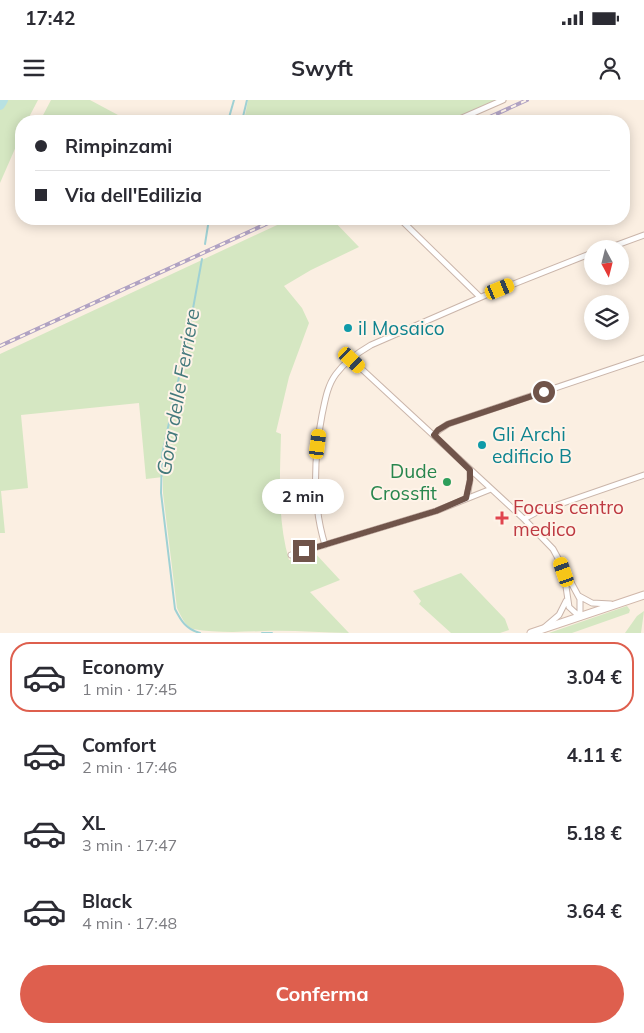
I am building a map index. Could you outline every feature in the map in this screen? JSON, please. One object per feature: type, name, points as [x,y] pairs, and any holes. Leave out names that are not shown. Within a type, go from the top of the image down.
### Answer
[{"type":"main road","points":[[532,633],[644,595]]},
{"type":"street","points":[[469,115],[503,100]]},
{"type":"street","points":[[406,225],[480,297]]},
{"type":"street","points":[[629,241],[644,235]]},
{"type":"street","points":[[325,545],[320,526],[316,458],[319,431],[329,387],[336,374],[371,345],[480,297],[584,257]]},
{"type":"street","points":[[434,435],[448,424],[644,358]]},
{"type":"street","points":[[352,360],[524,519],[553,549],[577,595],[580,603],[580,617]]},
{"type":"street","points":[[466,498],[470,470]]},
{"type":"street","points":[[524,519],[537,512],[644,475]]},
{"type":"street","points":[[291,556],[436,511],[491,489]]},
{"type":"street","points":[[564,572],[567,598],[571,611],[580,617]]},
{"type":"street","points":[[577,595],[592,604],[616,604]]},
{"type":"street","points":[[542,630],[559,614],[565,606],[567,598]]},
{"type":"green space","points":[[0,100],[38,100],[30,115],[15,115],[15,149],[0,183]]},
{"type":"green space","points":[[51,100],[90,100],[118,115],[43,115]]},
{"type":"green space","points":[[248,100],[499,100],[466,115],[245,115]]},
{"type":"green space","points":[[277,225],[338,225],[359,247],[311,270],[284,286],[302,308],[309,323],[289,377],[276,432],[281,434],[281,513],[289,560],[314,552],[340,580],[310,592],[349,633],[286,631],[219,632],[193,629],[188,626],[177,608],[163,493],[163,477],[146,479],[139,403],[21,415],[28,488],[1,491],[5,533],[0,533],[0,354]]},
{"type":"green space","points":[[461,573],[505,619],[509,630],[500,633],[451,633],[419,604],[421,601],[413,591]]},
{"type":"green space","points":[[627,606],[630,610],[629,613],[572,633],[549,633]]},
{"type":"green space","points":[[644,611],[641,633],[625,633],[637,616]]},
{"type":"waterway","points":[[0,105],[3,100]]},
{"type":"waterway","name":"Gora delle Ferriere","points":[[230,115],[234,100]]},
{"type":"waterway","points":[[243,115],[247,100]]},
{"type":"waterway","name":"Gora delle Ferriere","points":[[205,244],[208,225]]},
{"type":"waterway","name":"Gora delle Ferriere","points":[[200,633],[185,624],[175,609],[161,493],[162,455],[188,336],[202,259]]},
{"type":"waterway","name":"Gora delle Ferriere","points":[[262,633],[272,633]]},
{"type":"railway","points":[[494,115],[527,100]]},
{"type":"railway","points":[[0,346],[264,225]]},
{"type":"place","name":"il Mosaico","points":[[348,328]]},
{"type":"place","name":"Gli Archi edificio B","points":[[482,445]]},
{"type":"place","name":"Dude Crossfit","points":[[447,482]]},
{"type":"place","name":"Focus centro medico","points":[[502,518]]},
{"type":"route","points":[[304,551],[436,511],[466,498],[471,475],[470,470],[434,435],[448,424],[544,392]]}]
